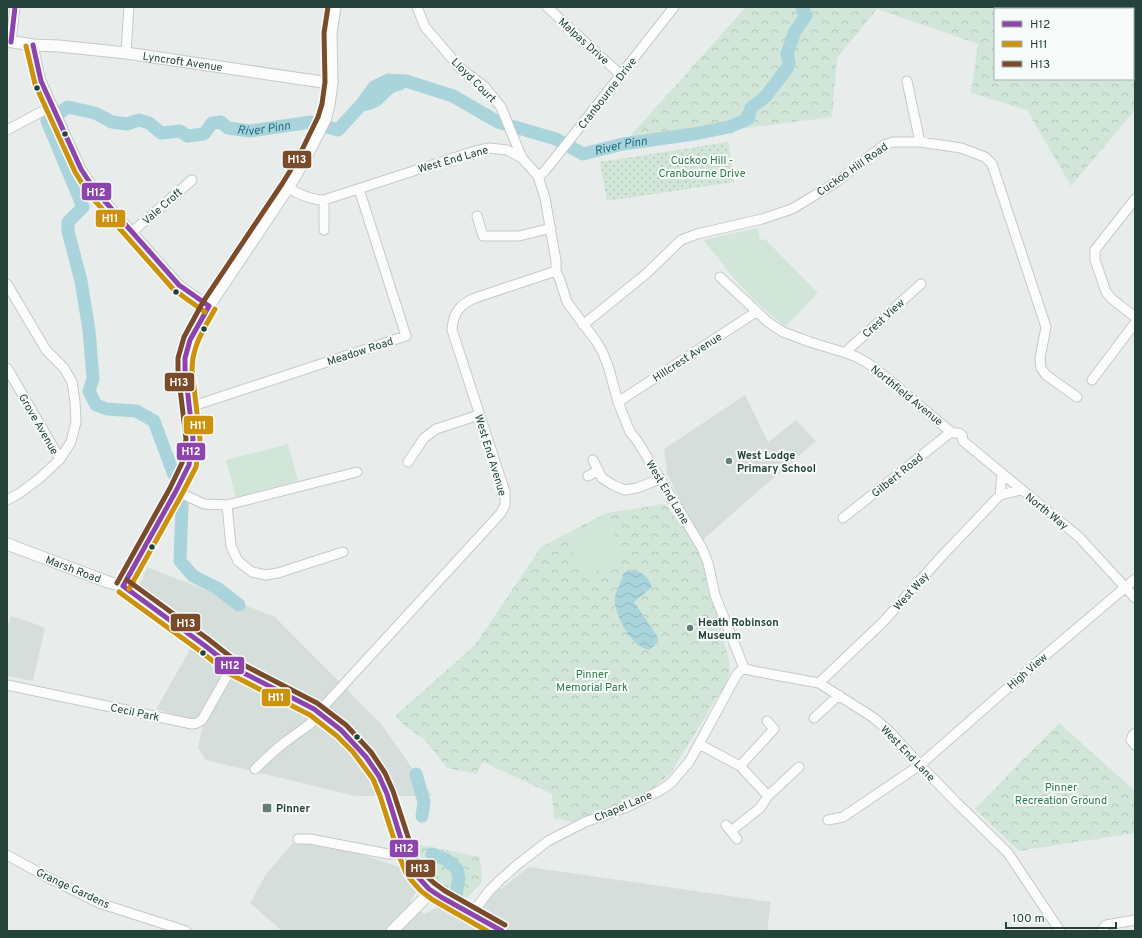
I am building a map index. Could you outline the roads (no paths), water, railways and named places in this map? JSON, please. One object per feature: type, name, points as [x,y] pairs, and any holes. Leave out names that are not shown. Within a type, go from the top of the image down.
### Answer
[{"type":"street","points":[[9,42],[15,7]]},
{"type":"street","points":[[126,53],[129,7]]},
{"type":"street","points":[[123,586],[189,465],[193,440],[190,407],[184,370],[185,358],[190,340],[209,306],[288,188],[325,120],[329,105],[332,82],[331,33],[335,7]]},
{"type":"street","name":"Lloyd Court","points":[[417,7],[425,27],[460,68],[484,86],[501,107],[522,158]]},
{"type":"street","name":"Malpas Drive","points":[[547,7],[621,75]]},
{"type":"street","name":"Cranbourne Drive","points":[[538,176],[544,172],[674,7]]},
{"type":"street","name":"Lyncroft Avenue","points":[[9,42],[126,53],[322,82],[332,82]]},
{"type":"street","points":[[33,45],[38,69],[53,108],[81,169],[94,189],[179,286],[209,306]]},
{"type":"street","points":[[907,81],[920,142]]},
{"type":"street","points":[[7,130],[53,108]]},
{"type":"street","name":"Cuckoo Hill Road","points":[[583,325],[646,274],[681,240],[697,234],[762,219],[792,209],[835,183],[884,145],[893,142],[920,142],[961,148],[985,157],[992,164],[1046,327],[1040,358],[1040,368],[1046,375],[1077,396]]},
{"type":"street","name":"West End Lane","points":[[288,188],[315,200],[324,200],[474,151],[489,148],[507,150],[522,158],[538,176],[545,198],[556,261],[556,271],[567,302],[596,341],[603,353],[618,402],[630,432],[638,442],[702,548],[708,563],[715,595],[744,668],[819,683],[874,718],[890,732],[920,765],[1012,857],[1060,931]]},
{"type":"street","name":"Vale Croft","points":[[132,232],[192,180]]},
{"type":"street","name":"Meadow Road","points":[[190,407],[406,336],[358,189]]},
{"type":"street","points":[[1135,199],[1095,250],[1094,260],[1106,292],[1112,299],[1135,317]]},
{"type":"street","points":[[324,200],[324,230]]},
{"type":"street","points":[[477,216],[483,236],[519,236],[551,228]]},
{"type":"street","name":"West End Avenue","points":[[255,769],[287,740],[302,731],[318,718],[324,706],[501,513],[505,504],[505,492],[452,330],[453,320],[458,310],[467,301],[556,271]]},
{"type":"street","name":"Northfield Avenue","points":[[720,277],[756,312],[783,332],[857,357],[878,370],[953,432]]},
{"type":"street","points":[[7,284],[46,350],[64,368],[72,382],[76,422],[71,442],[60,459],[20,493],[7,500]]},
{"type":"street","name":"Crest View","points":[[846,353],[851,346],[921,284]]},
{"type":"street","name":"Hillcrest Avenue","points":[[618,402],[756,312]]},
{"type":"street","points":[[1092,380],[1135,323]]},
{"type":"street","name":"Grove Avenue","points":[[7,368],[60,459]]},
{"type":"street","points":[[408,462],[424,438],[436,429],[480,415]]},
{"type":"street","name":"North Way","points":[[953,432],[954,438],[958,441],[963,441],[1079,537],[1135,598]]},
{"type":"street","name":"Gilbert Road","points":[[843,518],[953,432]]},
{"type":"street","points":[[593,460],[602,478],[624,490],[637,488],[660,479]]},
{"type":"street","points":[[588,476],[598,471]]},
{"type":"street","points":[[176,491],[204,504],[227,505],[357,472]]},
{"type":"street","points":[[1002,473],[1000,496],[1021,490]]},
{"type":"street","name":"West Way","points":[[819,683],[883,622],[1000,496]]},
{"type":"street","points":[[227,505],[231,546],[238,561],[252,572],[266,575],[278,573],[342,551]]},
{"type":"street","name":"Marsh Road","points":[[7,544],[108,582],[123,586],[152,606],[232,667],[320,713],[339,729],[363,754],[379,777],[386,792],[406,854],[420,881],[431,892],[502,931]]},
{"type":"street","name":"High View","points":[[828,820],[843,817],[920,765],[1135,579]]},
{"type":"street","name":"Cecil Park","points":[[7,685],[192,724],[202,720],[232,667]]},
{"type":"street","name":"Chapel Lane","points":[[471,915],[489,891],[516,865],[548,841],[585,822],[627,807],[661,790],[671,783],[689,762],[737,674],[744,668]]},
{"type":"street","points":[[814,718],[839,695]]},
{"type":"street","points":[[740,766],[774,729],[767,721]]},
{"type":"street","points":[[1135,733],[1131,740],[1135,745]]},
{"type":"street","points":[[699,744],[740,766],[768,796]]},
{"type":"street","points":[[731,832],[760,808],[768,796],[799,767]]},
{"type":"street","points":[[298,838],[388,854],[406,854]]},
{"type":"street","name":"Grange Gardens","points":[[7,855],[48,878],[99,903],[186,931]]},
{"type":"street","points":[[392,931],[431,892]]},
{"type":"street","points":[[1101,931],[1106,924],[1135,920]]},
{"type":"water","points":[[628,570],[640,572],[646,576],[652,587],[634,602],[658,637],[654,646],[649,650],[640,646],[631,638],[624,628],[616,608],[615,597],[623,574]]},
{"type":"waterway","name":"River Pinn","points":[[174,475],[154,421],[136,411],[107,409],[96,405],[89,391],[93,379],[89,330],[81,281],[68,231],[68,222],[83,207],[47,121],[68,107],[95,113],[112,122],[127,124],[139,120],[149,123],[161,133],[180,131],[187,136],[204,134],[212,123],[221,122],[228,128],[250,131],[311,122],[338,130],[361,105],[374,87],[388,80],[406,81],[453,96],[498,122],[556,139],[583,154],[623,144],[694,134],[729,127],[748,119],[751,108],[766,96],[788,67],[789,63],[787,54],[795,31],[806,16],[802,7]]},
{"type":"waterway","points":[[361,105],[377,100],[384,92],[400,84]]},
{"type":"waterway","name":"River Pinn","points":[[182,506],[180,561],[193,576],[217,588],[239,605]]},
{"type":"waterway","name":"River Pinn","points":[[416,774],[424,802],[422,816]]},
{"type":"waterway","name":"River Pinn","points":[[432,854],[447,860],[457,869],[459,878],[456,895]]},
{"type":"place","name":"West Lodge Primary School","points":[[729,461]]},
{"type":"place","name":"Heath Robinson Museum","points":[[690,628]]},
{"type":"place","name":"Pinner","points":[[267,808]]},
{"type":"park label","name":"Cuckoo Hill - Cranbourne Drive","points":[[702,166]]},
{"type":"park label","name":"Pinner Memorial Park","points":[[592,680]]},
{"type":"park label","name":"Pinner Recreation Ground","points":[[1061,793]]}]
